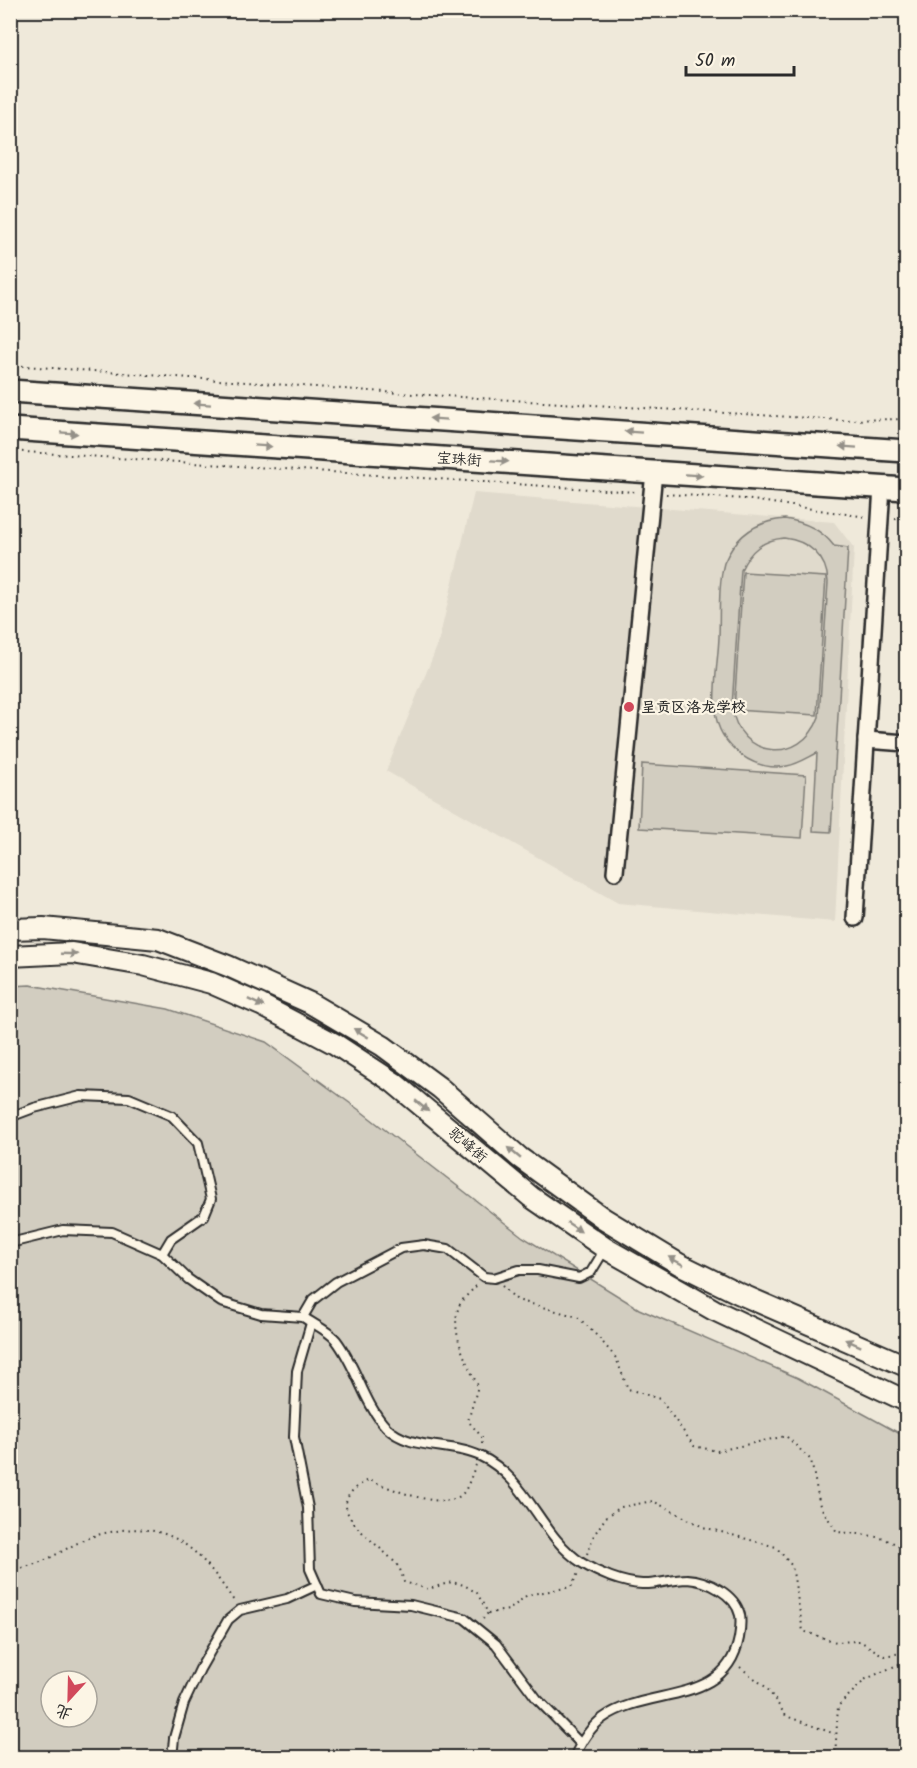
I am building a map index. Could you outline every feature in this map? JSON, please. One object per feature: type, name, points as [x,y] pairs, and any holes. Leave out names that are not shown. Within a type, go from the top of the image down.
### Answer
[{"type":"main road","points":[[10,391],[906,451]]},
{"type":"main road","name":"宝珠街","points":[[10,429],[906,489]]},
{"type":"street","points":[[615,872],[654,472]]},
{"type":"street","points":[[855,918],[882,487]]},
{"type":"street","points":[[866,740],[906,743]]},
{"type":"street","name":"驼峰街","points":[[10,929],[43,928],[158,939],[228,966],[310,1003],[383,1046],[440,1088],[520,1158],[603,1218],[679,1264],[738,1293],[906,1366]]},
{"type":"street","name":"驼峰街","points":[[10,956],[72,953],[143,965],[211,983],[261,1005],[335,1044],[393,1082],[531,1197],[605,1248],[714,1310],[906,1401]]},
{"type":"lane","points":[[10,1117],[34,1108],[81,1096],[129,1098],[172,1116],[198,1143],[211,1199],[204,1215],[171,1239],[162,1254]]},
{"type":"lane","points":[[10,1243],[63,1230],[112,1232],[162,1254],[188,1279],[221,1302],[261,1314],[303,1317],[335,1338],[357,1374],[370,1406],[387,1428],[410,1442],[450,1448],[480,1456],[503,1472],[526,1496],[542,1524],[564,1549],[583,1564],[615,1578],[641,1584],[687,1579],[711,1585],[732,1600],[740,1616],[739,1639],[730,1660],[715,1679],[691,1690],[628,1704],[603,1718],[587,1733],[574,1758]]},
{"type":"lane","points":[[303,1317],[313,1300],[336,1282],[400,1248],[424,1245],[448,1249],[484,1278],[494,1278],[519,1270],[538,1270],[579,1278],[591,1272],[605,1248]]},
{"type":"lane","points":[[311,1323],[297,1371],[294,1437],[308,1508],[310,1569],[321,1594],[355,1602],[411,1605],[464,1618],[496,1644],[537,1699],[580,1743]]},
{"type":"lane","points":[[172,1758],[174,1738],[184,1703],[228,1620],[240,1610],[287,1599],[317,1585]]},
{"type":"path","points":[[10,364],[413,394],[841,420],[906,419]]},
{"type":"path","points":[[10,451],[745,499],[843,515],[906,520]]},
{"type":"path","points":[[476,1628],[488,1613],[477,1593],[464,1585],[452,1582],[428,1589],[404,1582],[399,1566],[354,1525],[346,1510],[348,1496],[354,1487],[369,1480],[410,1495],[446,1502],[464,1493],[482,1450],[482,1437],[468,1421],[478,1386],[464,1358],[456,1326],[460,1304],[484,1278]]},
{"type":"path","points":[[494,1278],[517,1300],[578,1317],[616,1358],[628,1389],[660,1399],[694,1446],[717,1451],[744,1447],[786,1436],[811,1460],[820,1506],[837,1532],[872,1535],[902,1548],[906,1554]]},
{"type":"path","points":[[10,1569],[34,1565],[56,1557],[87,1538],[142,1528],[163,1532],[195,1552],[240,1610]]},
{"type":"path","points":[[730,1660],[767,1688],[786,1716],[835,1734]]},
{"type":"path","points":[[835,1758],[838,1706],[866,1679],[906,1660]]},
{"type":"shaded area","name":"呈贡区洛龙学校","points":[[474,493],[834,522],[854,548],[835,922],[618,903],[386,771],[438,644]]},
{"type":"shaded area","points":[[785,519],[799,522],[824,535],[834,546],[848,548],[831,832],[813,831],[817,753],[787,766],[762,765],[740,754],[731,745],[723,735],[715,711],[720,590],[724,563],[741,537],[748,531],[775,520]],"holes":[[[776,539],[793,540],[815,552],[827,573],[819,717],[810,733],[799,743],[785,749],[771,750],[757,745],[746,737],[737,724],[732,707],[741,570],[758,547]]]},
{"type":"shaded area","points":[[743,572],[826,577],[817,715],[734,710]]},
{"type":"shaded area","points":[[642,764],[806,775],[802,838],[639,828]]},
{"type":"shaded area","points":[[30,985],[168,1009],[266,1042],[362,1112],[523,1237],[639,1309],[798,1378],[906,1437],[906,1757],[11,1758],[11,986]]},
{"type":"place","name":"呈贡区洛龙学校","points":[[629,707]]}]
